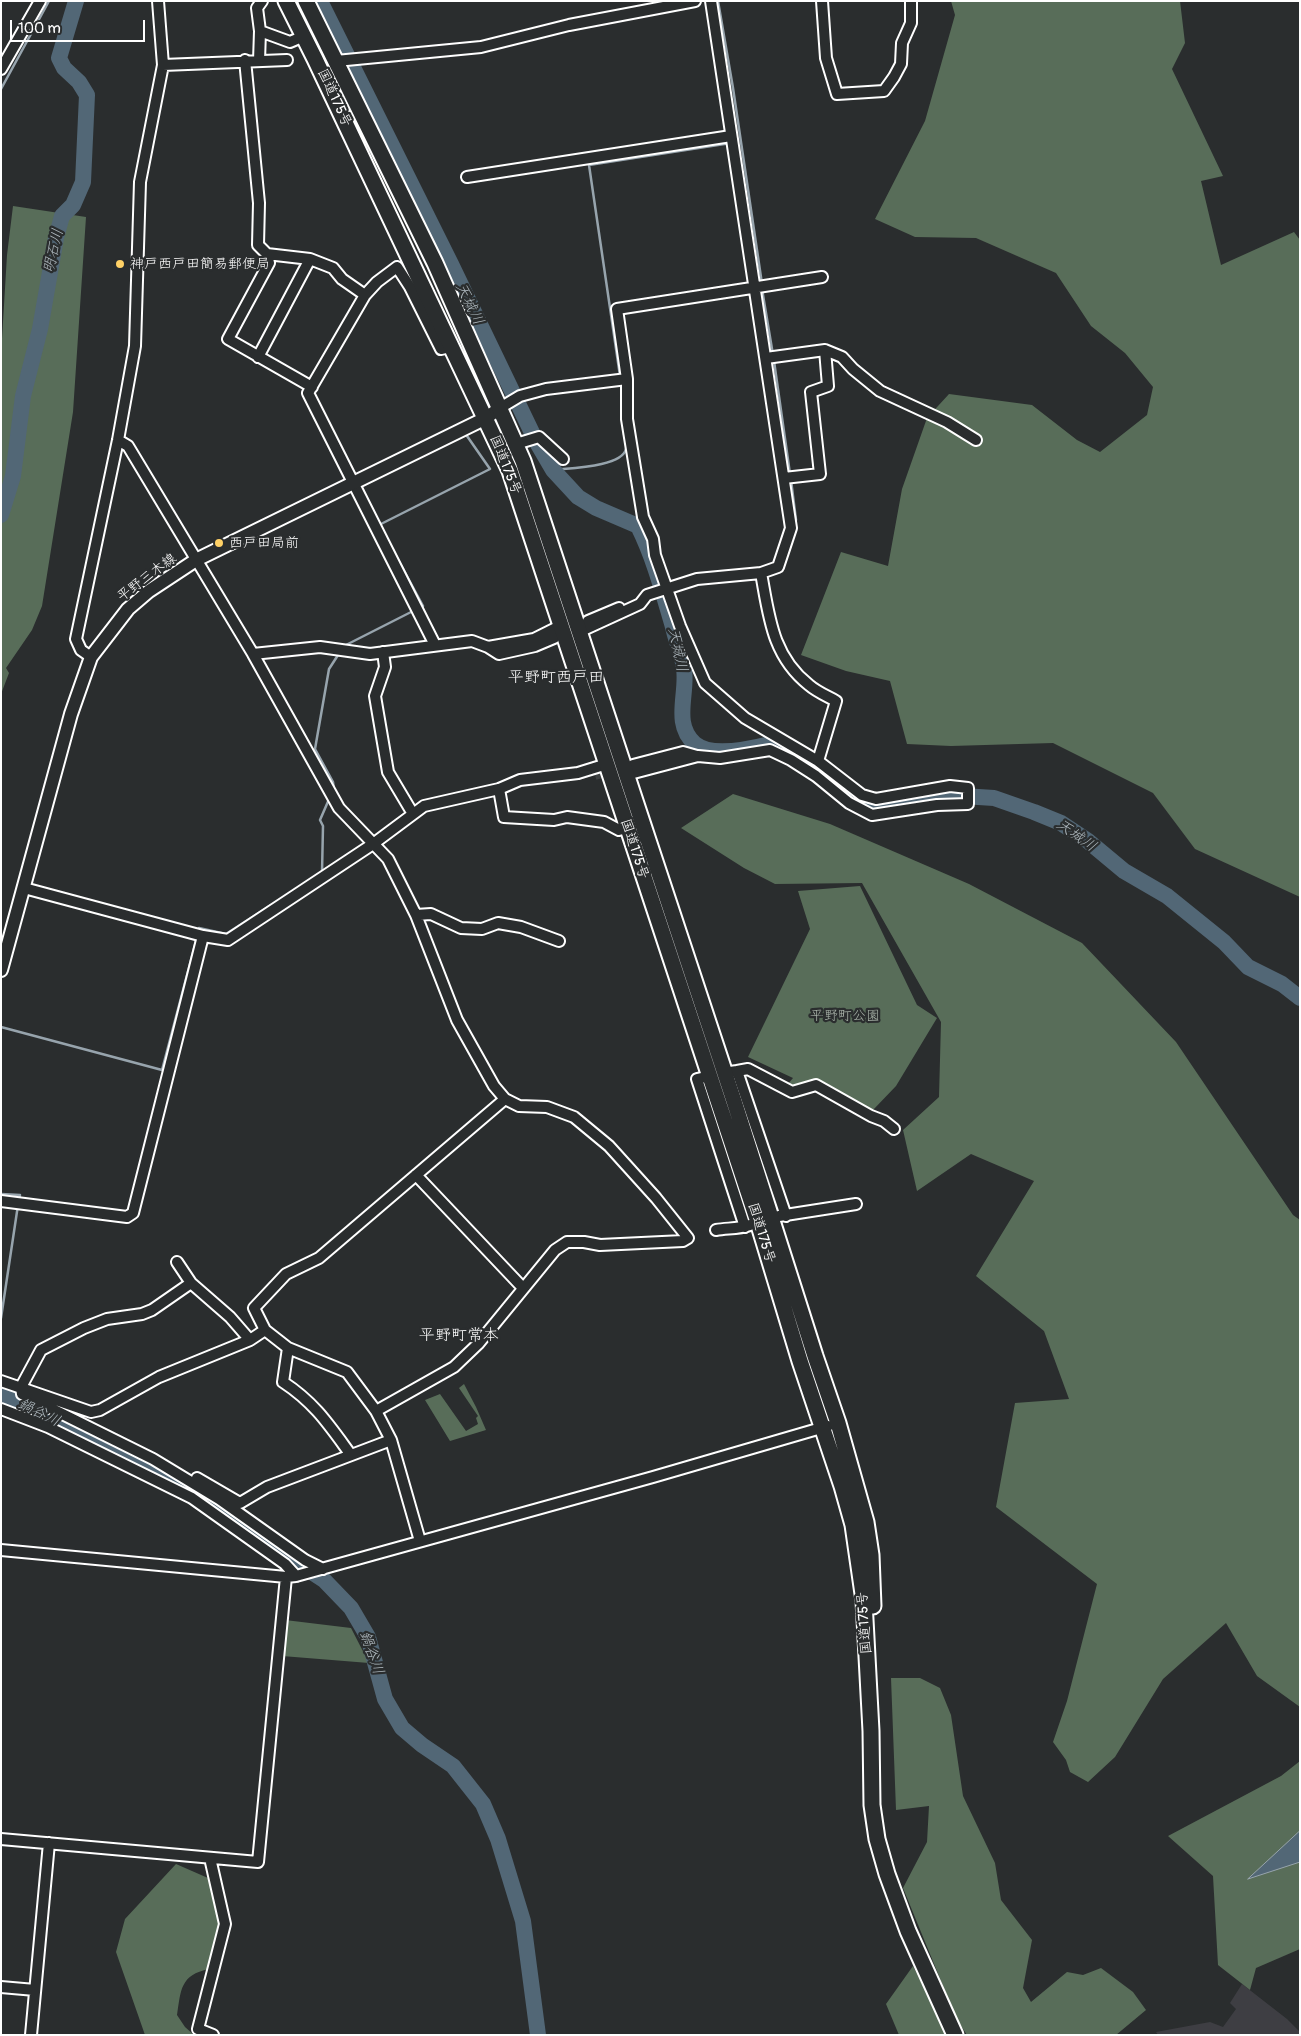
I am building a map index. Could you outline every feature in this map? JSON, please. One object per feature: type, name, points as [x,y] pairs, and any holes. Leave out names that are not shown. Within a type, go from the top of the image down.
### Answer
[{"type":"highway","name":"国道175号","points":[[286,1],[510,471],[558,631],[607,764],[628,828],[724,1073]]},
{"type":"highway","name":"国道175号","points":[[306,1],[435,263],[516,444],[584,627],[630,770],[724,1073],[765,1221],[800,1361],[853,1525],[864,1601],[871,1731],[872,1805],[877,1839],[887,1874],[908,1931],[956,2035]]},
{"type":"highway","name":"国道175号","points":[[765,1221],[838,1423],[866,1522],[872,1555],[873,1657],[871,1731]]},
{"type":"main road","name":"平野三木線","points":[[1,970],[71,714],[91,657],[128,609],[149,591],[196,560],[486,418],[500,408]]},
{"type":"street","points":[[1,68],[40,1]]},
{"type":"street","points":[[91,657],[81,650],[76,639],[118,440],[135,346],[140,182],[163,65],[158,1]]},
{"type":"street","points":[[259,61],[260,31],[257,8],[262,1]]},
{"type":"street","points":[[336,61],[480,47],[569,25],[695,1]]},
{"type":"street","points":[[584,627],[640,604],[647,595],[667,588],[697,579],[761,573],[778,567],[791,528],[711,1]]},
{"type":"street","points":[[822,1],[826,58],[837,94],[884,91],[894,78],[901,64],[902,43],[911,23],[911,1]]},
{"type":"street","points":[[260,31],[290,42],[304,36]]},
{"type":"street","points":[[163,65],[245,60],[287,60]]},
{"type":"street","points":[[245,60],[259,203],[258,245],[267,254],[269,263],[228,339],[312,387]]},
{"type":"street","points":[[467,177],[731,136]]},
{"type":"street","points":[[267,254],[310,259],[332,268],[342,279],[364,295]]},
{"type":"street","points":[[258,357],[310,259]]},
{"type":"street","points":[[435,645],[308,394],[364,295],[377,282],[397,267],[410,287],[441,349],[450,347]]},
{"type":"street","points":[[630,770],[698,756],[720,758],[770,750],[791,760],[816,776],[849,803],[872,815],[937,805],[968,804],[968,788],[950,786],[876,798],[862,796],[818,760],[745,718],[705,683],[680,626],[655,555],[653,539],[643,518],[627,419],[627,379],[617,308],[822,277]]},
{"type":"street","points":[[766,358],[825,350],[842,357],[853,369],[880,391],[947,422],[976,440]]},
{"type":"street","points":[[784,478],[820,474],[811,392],[828,386],[825,350]]},
{"type":"street","points":[[500,408],[520,396],[546,389],[627,379]]},
{"type":"street","points":[[516,444],[539,437],[563,459]]},
{"type":"street","points":[[118,440],[128,446],[253,654],[339,808],[388,859],[416,915],[457,1020],[494,1086],[505,1099],[519,1106],[547,1107],[574,1117],[609,1146],[656,1198],[688,1238],[683,1241],[600,1245],[584,1242],[567,1242],[555,1250],[478,1344],[454,1367],[376,1411]]},
{"type":"street","points":[[761,573],[772,634],[783,657],[809,686],[836,701],[818,760]]},
{"type":"street","points":[[253,654],[320,647],[370,654],[472,641],[488,647],[534,639],[558,631]]},
{"type":"street","points":[[383,652],[385,667],[375,696],[388,772],[413,814]]},
{"type":"street","points":[[791,760],[797,749]]},
{"type":"street","points":[[24,888],[202,936],[228,940],[373,844],[424,806],[499,789],[520,780],[578,772],[607,764]]},
{"type":"street","points":[[538,778],[552,784],[595,775]]},
{"type":"street","points":[[499,789],[504,817],[554,820],[567,817],[604,822],[619,830],[628,828]]},
{"type":"street","points":[[416,915],[431,914],[461,928],[482,929],[498,922],[521,927],[559,941]]},
{"type":"street","points":[[1,1202],[127,1217],[133,1213],[202,936]]},
{"type":"street","points":[[765,1221],[697,1079],[748,1069],[792,1092],[816,1085],[871,1116],[884,1121],[894,1129]]},
{"type":"street","points":[[420,1541],[391,1440],[376,1411],[347,1372],[288,1348],[265,1330],[254,1308],[286,1274],[319,1258],[505,1099]]},
{"type":"street","points":[[416,1175],[523,1288]]},
{"type":"street","points":[[716,1230],[856,1204]]},
{"type":"street","points":[[176,1262],[191,1283],[230,1317],[250,1340]]},
{"type":"street","points":[[191,1283],[152,1310],[142,1314],[107,1319],[84,1328],[41,1350],[21,1387],[22,1394],[153,1459],[219,1499],[305,1560],[322,1569]]},
{"type":"street","points":[[1,1381],[91,1412],[100,1410],[159,1377],[250,1340],[265,1330]]},
{"type":"street","points":[[288,1348],[284,1382],[302,1394],[317,1409],[352,1455]]},
{"type":"street","points":[[1,1409],[48,1427],[192,1498],[285,1564],[291,1576],[258,1862],[1,1839]]},
{"type":"street","points":[[1,1550],[291,1576],[653,1477],[838,1423]]},
{"type":"street","points":[[153,1459],[168,1461],[240,1503],[267,1487],[391,1440]]},
{"type":"street","points":[[144,1474],[153,1459]]},
{"type":"street","points":[[31,2035],[49,1844]]},
{"type":"street","points":[[210,1858],[225,1924],[198,2029],[214,2035]]},
{"type":"street","points":[[1,1987],[35,1990]]},
{"type":"shaded area","points":[[1242,1984],[1287,2019],[1300,2032],[1300,2035],[1158,2035],[1156,2032],[1210,2022],[1223,2027],[1236,2009],[1230,2003]]},
{"type":"green space","points":[[951,1],[1180,1],[1185,43],[1172,69],[1223,176],[1201,181],[1221,265],[1294,232],[1300,240],[1300,897],[1195,849],[1153,793],[1053,743],[951,746],[907,744],[890,681],[846,671],[801,655],[841,552],[888,566],[902,489],[927,418],[949,394],[1032,405],[1077,440],[1100,452],[1147,415],[1153,387],[1125,353],[1091,326],[1056,273],[976,238],[915,237],[875,219],[925,121],[955,15]]},
{"type":"green space","points":[[13,206],[86,217],[73,412],[42,606],[32,630],[6,668],[9,673],[1,694],[1,355],[7,255]]},
{"type":"green space","points":[[733,794],[830,824],[969,884],[1082,943],[1176,1042],[1293,1215],[1300,1220],[1300,1707],[1257,1676],[1226,1623],[1163,1679],[1115,1757],[1088,1782],[1070,1772],[1066,1760],[1053,1742],[1067,1701],[1097,1584],[996,1507],[1015,1403],[1069,1399],[1044,1331],[976,1276],[1034,1181],[971,1154],[917,1191],[903,1130],[939,1097],[941,1022],[862,883],[775,884],[744,868],[681,828]]},
{"type":"green space","name":"平野町公園","points":[[860,886],[917,1005],[937,1018],[896,1086],[873,1110],[866,1110],[828,1086],[795,1087],[788,1084],[793,1078],[748,1057],[810,929],[798,891]]},
{"type":"green space","points":[[464,1384],[486,1430],[450,1441],[425,1400],[440,1394],[466,1431],[478,1424],[476,1418],[478,1416],[459,1388]]},
{"type":"green space","points":[[285,1620],[351,1628],[369,1663],[282,1656]]},
{"type":"green space","points":[[891,1678],[920,1678],[940,1688],[951,1715],[963,1796],[995,1863],[1001,1900],[1032,1940],[1023,1988],[1031,2002],[1067,1972],[1083,1975],[1101,1968],[1133,1992],[1146,2010],[1116,2035],[967,2035],[957,2020],[903,1888],[927,1842],[929,1806],[896,1810]]},
{"type":"green space","points":[[1300,1761],[1300,1949],[1256,1968],[1250,1990],[1218,1965],[1213,1876],[1168,1836],[1281,1776]]},
{"type":"green space","points":[[176,1864],[208,1878],[219,1912],[221,1926],[209,1969],[192,1975],[181,1991],[177,2015],[185,2027],[194,2035],[145,2035],[116,1952],[125,1919]]},
{"type":"green space","points":[[913,1966],[947,2035],[899,2035],[886,2004]]},
{"type":"water","points":[[1300,1831],[1300,1862],[1248,1879]]},
{"type":"waterway","points":[[1,89],[49,1]]},
{"type":"waterway","name":"明石川","points":[[1,515],[13,476],[23,396],[40,329],[56,238],[62,216],[73,205],[83,182],[87,95],[79,82],[64,68],[59,58],[76,1]]},
{"type":"waterway","name":"天城川","points":[[320,1],[451,264],[536,441],[553,470],[578,497],[596,508],[638,526],[658,576],[682,658],[685,678],[682,718],[688,736],[695,744],[711,751],[742,750],[770,744],[817,769],[859,801],[874,807],[931,798],[963,796],[994,798],[1061,823],[1088,841],[1124,871],[1167,896],[1224,942],[1248,967],[1282,984],[1300,998]]},
{"type":"waterway","points":[[718,1],[762,284]]},
{"type":"waterway","points":[[620,376],[589,165],[731,143]]},
{"type":"waterway","points":[[762,289],[773,355]]},
{"type":"waterway","points":[[774,361],[790,474]]},
{"type":"waterway","points":[[621,381],[622,411]]},
{"type":"waterway","points":[[553,470],[594,466],[615,460],[626,449],[624,434]]},
{"type":"waterway","points":[[379,525],[490,469],[467,436]]},
{"type":"waterway","points":[[791,480],[796,520]]},
{"type":"waterway","points":[[393,550],[423,606],[420,607]]},
{"type":"waterway","points":[[342,647],[415,610]]},
{"type":"waterway","points":[[334,790],[333,782],[315,749],[329,669],[340,652]]},
{"type":"waterway","points":[[322,873],[323,826],[320,820],[330,797]]},
{"type":"waterway","points":[[198,931],[199,928],[226,934],[271,905]]},
{"type":"waterway","points":[[1,1027],[162,1070],[197,937]]},
{"type":"waterway","points":[[1,1194],[20,1195],[19,1200]]},
{"type":"waterway","points":[[1,1318],[18,1205]]},
{"type":"waterway","name":"鍋谷川","points":[[1,1394],[157,1471],[214,1505],[324,1580],[351,1608],[368,1637],[385,1699],[402,1728],[422,1745],[453,1766],[483,1804],[498,1839],[523,1921],[538,2035]]},
{"type":"tunnel","points":[[595,775],[630,765]]},
{"type":"place","name":"神戸西戸田簡易郵便局","points":[[120,264]]},
{"type":"place","name":"西戸田局前","points":[[219,543]]},
{"type":"district","name":"平野町西戸田","points":[[556,678]]},
{"type":"district","name":"平野町常本","points":[[459,1336]]}]
